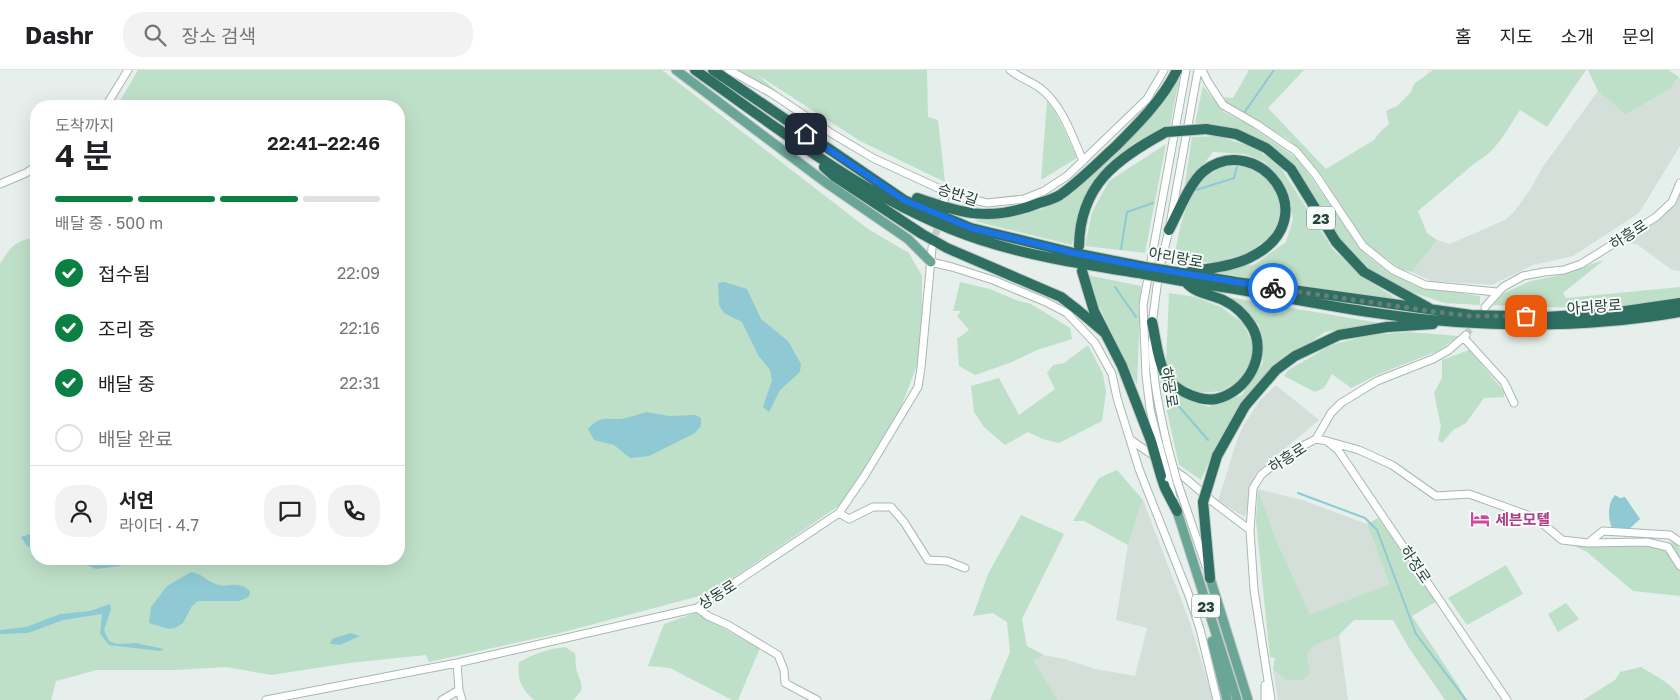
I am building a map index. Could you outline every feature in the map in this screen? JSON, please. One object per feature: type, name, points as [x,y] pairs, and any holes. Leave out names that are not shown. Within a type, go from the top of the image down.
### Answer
[{"type":"highway","name":"아리랑로","points":[[695,70],[813,153],[887,200],[933,222],[981,240],[1024,252],[1074,262],[1144,270]]},
{"type":"highway","name":"아리랑로","points":[[713,70],[889,191],[904,200],[971,228],[1144,270],[1362,310],[1456,322],[1527,325],[1621,320],[1680,312]]},
{"type":"highway","points":[[889,191],[940,207],[982,215],[1019,211],[1059,196],[1088,172],[1134,128],[1171,83],[1177,70]]},
{"type":"highway","name":"23","points":[[1079,246],[1080,228],[1087,202],[1101,179],[1137,148],[1166,132],[1206,129],[1236,134],[1266,148],[1290,169],[1336,242],[1364,272],[1437,312]]},
{"type":"highway","points":[[813,153],[834,176],[922,234],[984,265],[1061,297],[1080,310],[1105,334]]},
{"type":"highway","points":[[1152,322],[1159,359],[1165,374],[1174,386],[1200,399],[1216,398],[1234,391],[1248,378],[1255,366],[1258,353],[1257,339],[1252,326],[1242,312],[1224,300],[1190,288],[1182,277],[1237,264],[1262,250],[1278,236],[1286,216],[1284,195],[1274,178],[1258,166],[1243,160],[1220,162],[1203,171],[1189,190],[1169,230]]},
{"type":"highway","name":"23","points":[[1082,271],[1094,311],[1122,366],[1155,441],[1165,488],[1177,511]]},
{"type":"highway","name":"아리랑로","points":[[1182,277],[1471,316],[1545,317],[1612,313],[1680,303]]},
{"type":"highway","name":"23","points":[[1210,578],[1203,502],[1217,456],[1245,406],[1276,370],[1295,356],[1339,335],[1387,327],[1456,322]]},
{"type":"main road","points":[[676,70],[825,182],[908,240],[931,262]]},
{"type":"main road","name":"23","points":[[1177,511],[1237,700]]},
{"type":"main road","name":"하공로","points":[[1210,578],[1248,700]]},
{"type":"main road","points":[[1199,582],[1227,700]]},
{"type":"street","points":[[110,100],[128,70]]},
{"type":"street","name":"승반길","points":[[729,70],[771,93],[873,158],[946,192],[987,203],[1024,199],[1044,191],[1067,176],[1147,99],[1164,70]]},
{"type":"street","points":[[1010,70],[1040,88],[1061,112],[1083,161]]},
{"type":"street","name":"하공로","points":[[1155,441],[1146,375],[1143,305],[1186,70]]},
{"type":"street","name":"하공로","points":[[1198,70],[1169,230],[1159,271],[1152,322],[1152,366],[1158,405],[1177,481],[1210,578]]},
{"type":"street","points":[[1202,70],[1223,105],[1256,124],[1296,151],[1315,174],[1363,246],[1393,270],[1425,285],[1497,292]]},
{"type":"street","points":[[0,184],[30,170]]},
{"type":"street","name":"하흥로","points":[[1485,307],[1503,287],[1524,276],[1564,270],[1581,264],[1656,217],[1672,202],[1680,183]]},
{"type":"street","points":[[944,202],[946,192]]},
{"type":"street","name":"상동로","points":[[266,700],[456,663],[697,608],[838,513],[865,475],[918,387],[922,368],[932,248]]},
{"type":"street","points":[[931,262],[993,280],[1067,312],[1095,343],[1112,374],[1117,398],[1139,469],[1200,629],[1217,700]]},
{"type":"street","name":"하흥로","points":[[1265,662],[1254,590],[1250,530],[1252,488],[1261,475],[1287,454],[1316,439],[1331,413],[1341,403],[1377,381],[1433,359],[1465,336],[1504,382],[1514,402]]},
{"type":"street","points":[[1316,439],[1359,450],[1392,465],[1436,496],[1469,494],[1536,518],[1562,540],[1588,543],[1647,542],[1668,548],[1680,566]]},
{"type":"street","points":[[1130,440],[1184,477],[1250,530]]},
{"type":"street","name":"하정로","points":[[1327,441],[1338,450],[1507,700]]},
{"type":"street","points":[[838,513],[849,519],[873,507],[891,508],[904,522],[928,560],[947,561],[965,568]]},
{"type":"street","points":[[1588,543],[1603,531],[1670,535],[1680,542]]},
{"type":"street","points":[[697,608],[778,655],[784,670],[785,683],[817,700]]},
{"type":"street","points":[[1265,662],[1265,700]]},
{"type":"street","points":[[1265,662],[1271,700]]},
{"type":"street","points":[[456,663],[462,700]]},
{"type":"street","points":[[442,700],[459,690]]},
{"type":"shaded area","points":[[1680,77],[1680,146],[1639,213],[1573,256],[1533,265],[1492,285],[1431,281],[1412,272],[1437,240],[1450,244],[1505,220],[1513,213],[1530,190],[1542,168],[1598,91],[1626,115],[1671,88]]},
{"type":"shaded area","points":[[1680,193],[1680,271],[1672,270],[1638,245],[1627,242],[1675,205]]},
{"type":"shaded area","points":[[1276,385],[1319,420],[1255,474],[1245,517],[1218,501],[1243,426],[1260,400]]},
{"type":"shaded area","points":[[1258,489],[1302,500],[1367,524],[1389,584],[1310,616],[1275,537]]},
{"type":"shaded area","points":[[1143,500],[1190,623],[1213,700],[1058,700],[1034,661],[1044,655],[1096,669],[1135,676],[1147,628],[1116,620],[1128,545]]},
{"type":"shaded area","points":[[1339,635],[1348,700],[1278,700],[1273,669],[1285,680],[1310,673],[1307,655],[1314,646]]},
{"type":"green space","points":[[138,70],[662,70],[868,229],[909,253],[922,276],[922,352],[897,418],[843,503],[711,593],[556,634],[429,662],[426,655],[349,663],[271,675],[226,667],[176,670],[97,670],[56,681],[51,700],[0,700],[0,264],[14,245],[23,240],[30,238],[30,565],[405,565],[405,100],[120,100]]},
{"type":"green space","points":[[737,70],[927,70],[928,117],[938,120],[945,182],[860,141],[756,74],[785,98]]},
{"type":"green space","points":[[1181,70],[1170,125],[1134,143],[1094,180],[1079,212],[1072,245],[974,221],[1043,209],[1080,184],[1149,118]]},
{"type":"green space","points":[[1249,70],[1304,70],[1268,108],[1326,169],[1374,140],[1389,124],[1386,111],[1397,106],[1411,92],[1414,84],[1433,70],[1586,70],[1547,127],[1520,110],[1501,140],[1490,152],[1418,211],[1427,233],[1437,240],[1412,272],[1400,269],[1367,244],[1320,173],[1288,139],[1226,103],[1224,97],[1233,98]]},
{"type":"green space","points":[[1588,70],[1669,70],[1679,77],[1671,88],[1626,115],[1598,91]]},
{"type":"green space","points":[[1203,86],[1224,112],[1249,125],[1298,159],[1364,253],[1389,273],[1426,288],[1480,296],[1480,305],[1444,303],[1412,292],[1375,274],[1351,253],[1288,161],[1256,138],[1230,128],[1195,123]]},
{"type":"green space","points":[[1047,101],[1060,122],[1077,158],[1041,180]]},
{"type":"green space","points":[[1218,136],[1255,148],[1281,168],[1332,248],[1362,277],[1397,299],[1217,273],[1255,264],[1286,242],[1293,219],[1287,189],[1265,162],[1245,154],[1213,152],[1184,190],[1192,137]]},
{"type":"green space","points":[[1166,144],[1145,253],[1085,246],[1092,212],[1109,181]]},
{"type":"green space","points":[[1225,166],[1245,167],[1268,178],[1280,198],[1279,222],[1271,236],[1248,253],[1213,263],[1174,259],[1187,205],[1192,195],[1207,176]]},
{"type":"green space","points":[[1604,260],[1563,293],[1566,298],[1680,287],[1680,297],[1604,309],[1493,305],[1504,293],[1531,281],[1556,276]]},
{"type":"green space","points":[[1087,275],[1141,286],[1137,385],[1097,302]]},
{"type":"green space","points":[[960,282],[990,289],[1031,304],[1070,328],[1072,339],[1037,350],[1012,362],[975,375],[959,366],[957,339],[969,330],[957,316],[961,311],[953,311]]},
{"type":"green space","points":[[1169,293],[1195,297],[1221,307],[1243,323],[1252,342],[1251,363],[1244,377],[1222,391],[1200,393],[1176,381],[1166,363]]},
{"type":"green space","points":[[1228,297],[1380,323],[1325,332],[1260,379],[1219,440],[1201,480],[1179,465],[1160,380],[1182,397],[1209,407],[1242,395],[1263,363],[1259,325]]},
{"type":"green space","points":[[1409,332],[1459,336],[1438,351],[1379,374],[1351,388],[1332,374],[1324,388],[1315,392],[1284,376],[1288,370],[1327,346],[1370,335]]},
{"type":"green space","points":[[1088,345],[1103,374],[1106,392],[1102,421],[1059,443],[1043,439],[1028,432],[1005,445],[984,427],[974,412],[971,386],[999,378],[1019,415],[1055,389],[1047,373],[1053,365],[1064,363]]},
{"type":"green space","points":[[1469,350],[1504,391],[1504,397],[1484,398],[1466,423],[1453,430],[1442,443],[1438,440],[1441,426],[1434,393],[1442,378],[1442,360]]},
{"type":"green space","points":[[1117,470],[1143,500],[1128,545],[1084,521],[1073,521],[1099,478]]},
{"type":"green space","points":[[1258,489],[1275,537],[1310,615],[1389,584],[1367,524],[1378,518],[1437,601],[1412,616],[1467,700],[1445,700],[1409,648],[1393,620],[1354,620],[1339,635],[1314,646],[1307,655],[1310,673],[1303,680],[1285,680],[1273,669],[1275,658],[1270,657],[1256,521]]},
{"type":"green space","points":[[1021,515],[1064,534],[1022,619],[1027,646],[1044,655],[1034,661],[1058,700],[990,700],[1010,652],[1007,622],[993,613],[973,616],[988,574]]},
{"type":"green space","points":[[1603,539],[1676,543],[1680,549],[1680,596],[1633,591],[1587,552],[1572,545]]},
{"type":"green space","points":[[1506,565],[1523,594],[1467,625],[1448,598]]},
{"type":"green space","points":[[1566,603],[1579,619],[1558,632],[1548,614]]},
{"type":"green space","points":[[695,613],[760,648],[738,700],[732,700],[670,668],[648,666],[664,624]]},
{"type":"green space","points":[[565,647],[575,653],[576,669],[582,685],[581,691],[573,700],[534,700],[526,692],[519,679],[519,662],[541,652]]},
{"type":"green space","points":[[1641,667],[1670,686],[1679,695],[1680,700],[1583,700],[1615,680],[1620,672]]},
{"type":"water","points":[[724,282],[747,289],[761,319],[788,341],[801,364],[800,372],[780,390],[769,412],[763,407],[772,380],[770,370],[758,355],[742,322],[724,313],[719,305],[718,283]]},
{"type":"water","points":[[647,412],[669,416],[695,415],[701,418],[701,426],[695,433],[649,456],[630,458],[614,445],[594,440],[588,429],[599,420],[620,419]]},
{"type":"water","points":[[1615,495],[1620,498],[1625,497],[1640,519],[1629,529],[1612,528],[1609,511]]},
{"type":"water","points":[[30,534],[30,548],[27,546],[21,537]]},
{"type":"water","points":[[86,565],[121,565],[120,566],[96,569]]},
{"type":"water","points":[[191,572],[216,584],[245,587],[250,591],[249,597],[239,601],[198,601],[192,606],[183,623],[175,628],[169,629],[149,623],[151,607],[167,586]]},
{"type":"water","points":[[110,604],[111,609],[104,630],[109,641],[117,644],[136,643],[164,649],[160,651],[109,645],[100,634],[102,614],[63,620],[28,633],[0,634],[0,630],[26,627],[60,614],[90,611]]},
{"type":"water","points":[[350,633],[360,636],[340,645],[330,644],[332,639]]},
{"type":"waterway","points":[[1244,113],[1274,70]]},
{"type":"waterway","points":[[1193,191],[1234,178],[1237,166]]},
{"type":"waterway","points":[[1121,249],[1127,212],[1153,203]]},
{"type":"waterway","points":[[1115,287],[1136,317]]},
{"type":"waterway","points":[[1176,403],[1208,440]]},
{"type":"waterway","points":[[1298,493],[1365,518],[1377,530],[1416,634],[1466,700]]},
{"type":"tunnel","points":[[933,245],[939,221]]},
{"type":"tunnel","points":[[1466,335],[1485,307]]},
{"type":"way so far","points":[[1273,288],[1471,316],[1526,316]]},
{"type":"place","name":"세븐모텔","points":[[1480,519]]},
{"type":"route","points":[[806,134],[904,200],[971,228],[1074,253],[1273,288]]}]
